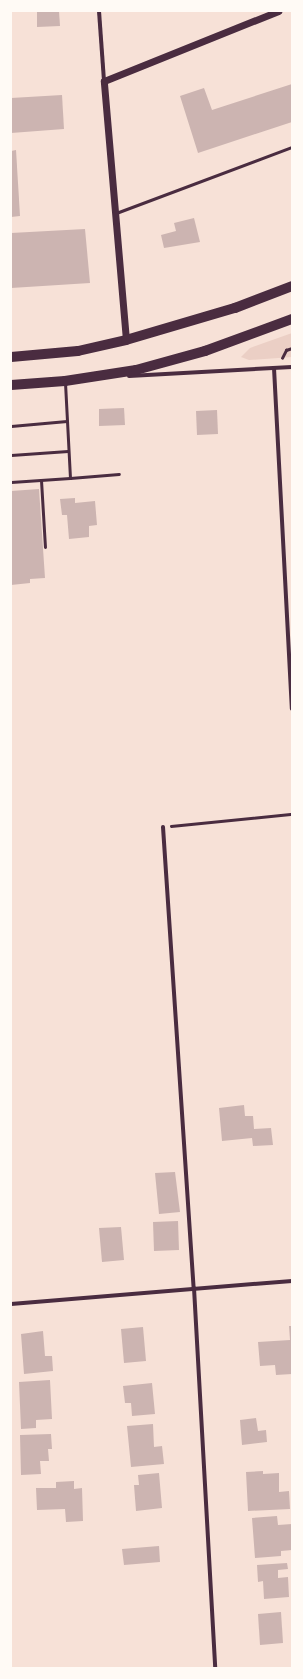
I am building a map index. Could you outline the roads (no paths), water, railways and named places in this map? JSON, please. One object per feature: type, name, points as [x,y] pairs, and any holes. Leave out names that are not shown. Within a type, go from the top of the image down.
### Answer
[{"type":"main road","points":[[11,357],[78,351],[126,340],[235,308],[292,286]]},
{"type":"main road","points":[[11,385],[92,378],[167,362],[292,319]]},
{"type":"street","points":[[99,11],[126,340]]},
{"type":"street","points":[[104,81],[278,11]]},
{"type":"street","points":[[92,378],[292,367]]},
{"type":"street","points":[[274,368],[292,709]]},
{"type":"street","points":[[163,827],[194,1288],[215,1668]]},
{"type":"street","points":[[11,1304],[292,1281]]},
{"type":"lane","points":[[115,213],[292,147]]},
{"type":"lane","points":[[65,381],[70,478]]},
{"type":"lane","points":[[11,426],[67,421]]},
{"type":"lane","points":[[11,455],[68,451]]},
{"type":"lane","points":[[11,482],[119,474]]},
{"type":"lane","points":[[41,480],[46,547]]}]
